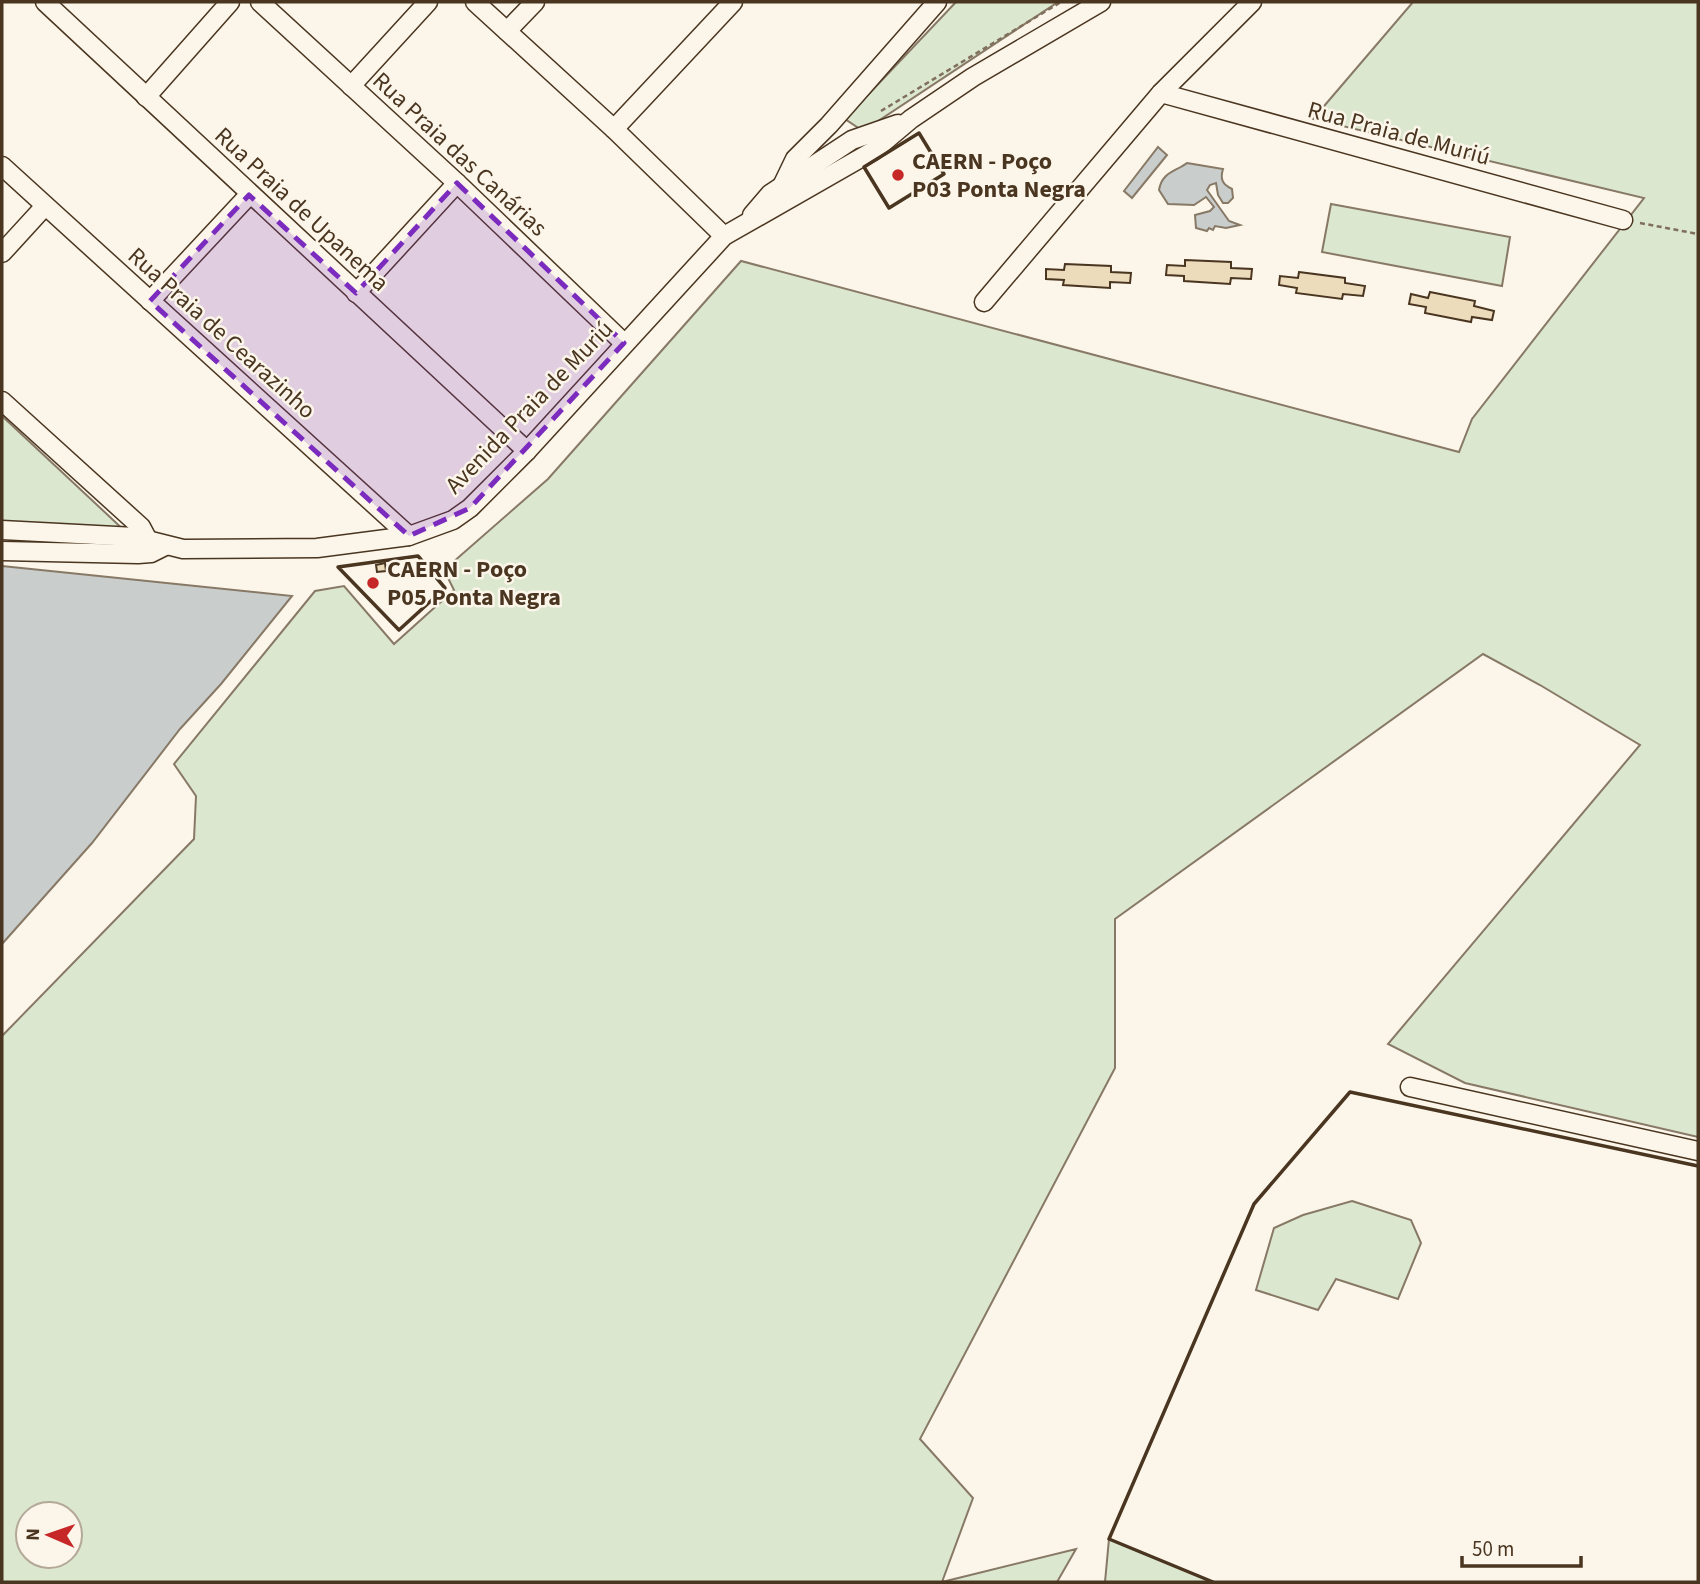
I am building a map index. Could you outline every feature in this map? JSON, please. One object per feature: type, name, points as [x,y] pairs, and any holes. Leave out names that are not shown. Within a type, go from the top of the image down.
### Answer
[{"type":"street","name":"Rua Praia de Upanema","points":[[45,2],[527,452]]},
{"type":"street","points":[[146,97],[230,2]]},
{"type":"street","name":"Rua Praia das Canárias","points":[[260,2],[457,183],[624,343]]},
{"type":"street","points":[[351,86],[428,2]]},
{"type":"street","points":[[475,2],[614,129],[724,236],[846,166],[871,142],[1101,2]]},
{"type":"street","points":[[507,31],[535,2]]},
{"type":"street","points":[[614,129],[733,2]]},
{"type":"street","points":[[782,186],[795,159],[937,2]]},
{"type":"street","points":[[984,302],[1161,93],[1252,2]]},
{"type":"street","name":"Rua Praia de Muriú","points":[[1161,93],[1623,220]]},
{"type":"street","points":[[842,110],[852,127],[871,142]]},
{"type":"street","points":[[828,125],[846,166]]},
{"type":"street","points":[[741,228],[770,194],[782,186],[852,140],[871,142]]},
{"type":"street","name":"Rua Praia de Cearazinho","points":[[2,166],[409,536]]},
{"type":"street","points":[[356,293],[457,183]]},
{"type":"street","points":[[150,301],[249,195]]},
{"type":"street","points":[[2,253],[45,206]]},
{"type":"street","name":"Avenida Praia de Muriú","points":[[2,530],[183,549],[317,548],[409,536],[453,520],[470,508],[527,452],[724,236]]},
{"type":"street","points":[[2,401],[141,527],[155,546]]},
{"type":"street","name":"Avenida Praia de Muriú","points":[[2,551],[155,546]]},
{"type":"street","points":[[1410,1087],[1698,1151]]},
{"type":"path","points":[[873,116],[1061,2]]},
{"type":"path","points":[[1623,220],[1698,234]]},
{"type":"highlighted area","points":[[457,183],[624,343],[470,508],[409,536],[150,301],[249,195],[356,293]]},
{"type":"green space","points":[[956,2],[1058,2],[863,131],[845,119]]},
{"type":"green space","points":[[1413,2],[1698,2],[1698,1137],[1465,1083],[1388,1044],[1640,745],[1483,654],[1115,919],[1115,1068],[920,1439],[973,1498],[942,1582],[2,1582],[2,1036],[194,839],[196,796],[174,764],[315,591],[344,586],[394,644],[454,590],[444,570],[548,479],[741,261],[1459,452],[1472,419],[1644,198],[1313,119]]},
{"type":"green space","points":[[1331,204],[1510,237],[1502,286],[1322,252]]},
{"type":"green space","points":[[2,416],[127,533],[2,524]]},
{"type":"green space","points":[[1352,1201],[1411,1220],[1421,1243],[1398,1299],[1336,1279],[1318,1310],[1256,1290],[1274,1228],[1303,1215]]},
{"type":"green space","points":[[1109,1539],[1213,1582],[1105,1582]]},
{"type":"green space","points":[[1076,1549],[1057,1582],[942,1582]]},
{"type":"shaded area","points":[[1158,147],[1167,155],[1132,198],[1124,191]]},
{"type":"shaded area","points":[[1187,163],[1223,169],[1223,181],[1232,189],[1233,198],[1228,203],[1223,203],[1216,183],[1210,185],[1207,190],[1229,221],[1240,225],[1226,228],[1215,226],[1213,230],[1209,228],[1207,231],[1196,228],[1195,215],[1210,211],[1214,207],[1206,197],[1194,205],[1168,204],[1159,190],[1163,179]]},
{"type":"shaded area","points":[[2,566],[292,596],[221,684],[180,729],[92,843],[2,944]]},
{"type":"building","points":[[1185,260],[1231,262],[1231,268],[1252,269],[1251,279],[1231,278],[1230,284],[1184,281],[1184,276],[1166,275],[1167,265],[1185,266]]},
{"type":"building","points":[[1065,264],[1111,266],[1111,272],[1131,273],[1130,283],[1110,282],[1110,288],[1063,285],[1064,280],[1046,279],[1046,269],[1064,270]]},
{"type":"building","points":[[1299,272],[1345,278],[1345,283],[1365,286],[1363,296],[1343,294],[1342,299],[1296,293],[1297,288],[1279,285],[1280,276],[1298,278]]},
{"type":"building","points":[[1430,292],[1475,301],[1474,306],[1494,311],[1492,320],[1472,317],[1471,322],[1425,313],[1426,307],[1409,304],[1411,294],[1428,298]]},
{"type":"building","points":[[385,563],[386,571],[377,572],[376,565]]},
{"type":"wall","points":[[919,133],[944,174],[889,208],[864,167],[919,133]]},
{"type":"wall","points":[[418,556],[445,588],[399,630],[338,567],[418,556]]},
{"type":"wall","points":[[1213,1582],[1109,1539],[1254,1204],[1350,1092],[1698,1166]]},
{"type":"place","name":"CAERN - Poço P03 Ponta Negra","points":[[898,175]]},
{"type":"place","name":"CAERN - Poço P05 Ponta Negra","points":[[373,583]]}]
